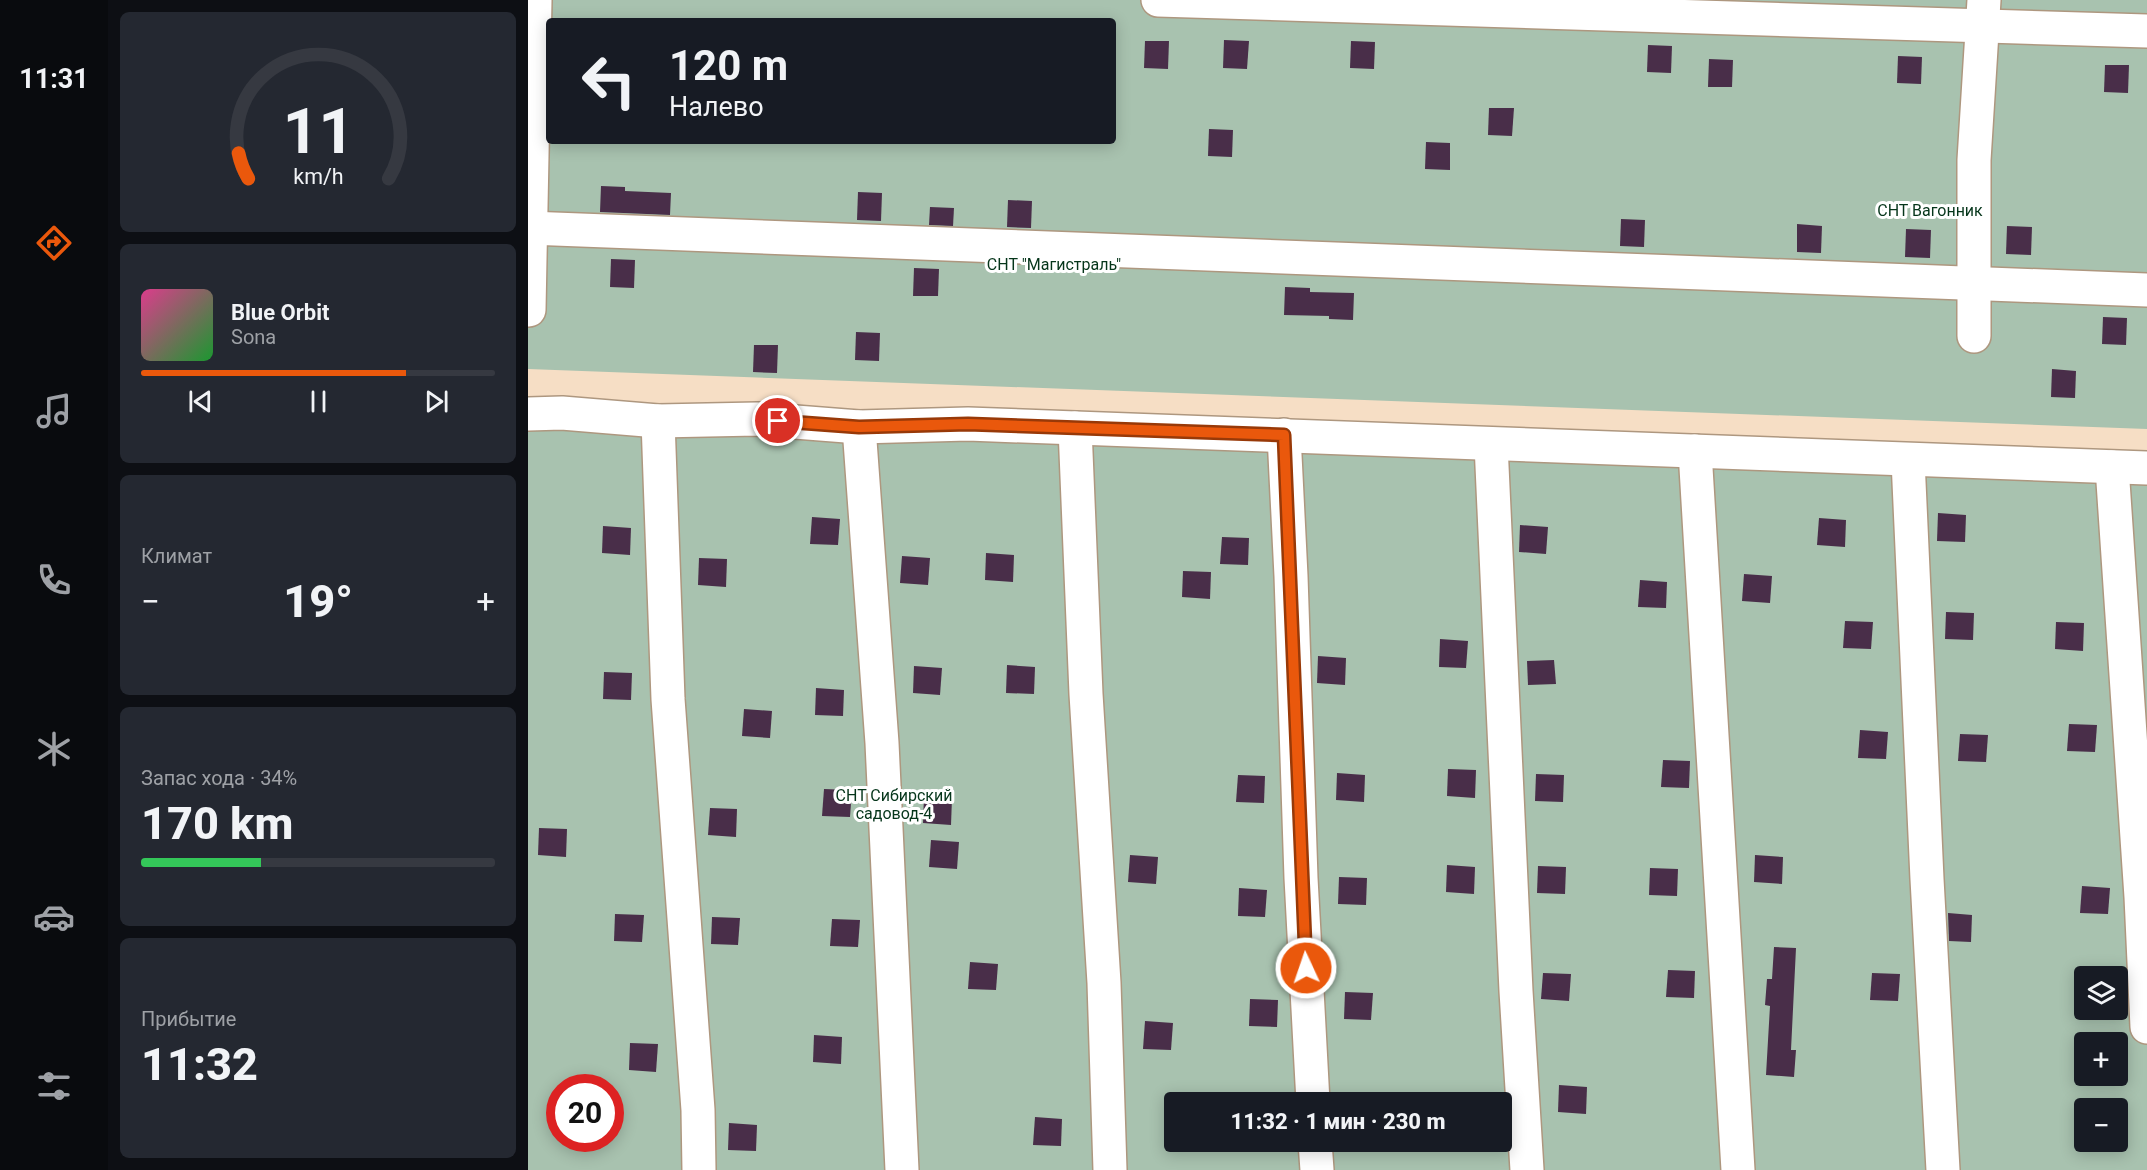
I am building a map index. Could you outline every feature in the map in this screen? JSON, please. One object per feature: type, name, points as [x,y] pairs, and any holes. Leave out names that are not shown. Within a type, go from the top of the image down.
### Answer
[{"type":"street","points":[[529,310],[535,0]]},
{"type":"street","points":[[1158,0],[1984,12],[2147,31]]},
{"type":"street","points":[[1974,336],[1974,160],[1984,12]]},
{"type":"street","points":[[529,228],[2147,290]]},
{"type":"street","points":[[528,414],[562,413],[658,421],[757,419],[859,427],[968,424],[2147,468]]},
{"type":"street","points":[[658,421],[668,699],[698,1110],[699,1170]]},
{"type":"street","points":[[859,427],[882,743],[902,1170]]},
{"type":"street","points":[[1075,428],[1086,694],[1104,983],[1110,1170]]},
{"type":"street","points":[[1284,435],[1301,878],[1312,1092]]},
{"type":"street","points":[[1491,444],[1527,1170]]},
{"type":"street","points":[[1695,451],[1738,1170]]},
{"type":"street","points":[[1908,459],[1943,1170]]},
{"type":"street","points":[[2112,467],[2140,885],[2147,1027]]},
{"type":"street","points":[[1316,1152],[1317,1170]]},
{"type":"green space","name":"СНТ Вагонник","points":[[528,0],[2147,0],[2147,429],[528,369]]},
{"type":"green space","name":"СНТ Сибирский садовод-4","points":[[528,427],[2147,475],[2147,1170],[528,1170]]},
{"type":"building","points":[[1224,40],[1249,41],[1247,69],[1223,68]]},
{"type":"building","points":[[1145,41],[1169,41],[1168,69],[1144,68]]},
{"type":"building","points":[[1351,41],[1375,42],[1374,69],[1350,68]]},
{"type":"building","points":[[1648,45],[1672,46],[1671,73],[1647,72]]},
{"type":"building","points":[[1898,56],[1922,57],[1921,84],[1897,83]]},
{"type":"building","points":[[1709,59],[1733,60],[1732,87],[1708,87]]},
{"type":"building","points":[[2105,65],[2129,65],[2128,93],[2104,92]]},
{"type":"building","points":[[1489,108],[1514,108],[1512,136],[1488,135]]},
{"type":"building","points":[[1209,129],[1233,130],[1232,157],[1208,156]]},
{"type":"building","points":[[1426,142],[1450,143],[1450,170],[1425,169]]},
{"type":"building","points":[[601,186],[625,187],[625,191],[671,193],[670,215],[600,212]]},
{"type":"building","points":[[858,192],[882,193],[881,221],[857,220]]},
{"type":"building","points":[[1008,200],[1032,201],[1031,228],[1007,227]]},
{"type":"building","points":[[930,207],[954,208],[953,226],[929,225]]},
{"type":"building","points":[[1621,219],[1645,220],[1644,247],[1620,246]]},
{"type":"building","points":[[1797,224],[1822,226],[1821,253],[1797,252]]},
{"type":"building","points":[[2007,226],[2032,227],[2031,255],[2006,254]]},
{"type":"building","points":[[1906,229],[1931,230],[1930,258],[1905,257]]},
{"type":"building","points":[[611,259],[635,260],[634,288],[610,287]]},
{"type":"building","points":[[914,268],[939,269],[938,296],[913,296]]},
{"type":"building","points":[[1285,287],[1310,288],[1310,292],[1354,293],[1353,320],[1329,319],[1329,316],[1284,315]]},
{"type":"building","points":[[2103,317],[2127,318],[2126,345],[2102,344]]},
{"type":"building","points":[[856,332],[880,333],[879,361],[855,360]]},
{"type":"building","points":[[754,345],[778,345],[777,373],[753,372]]},
{"type":"building","points":[[2052,369],[2076,371],[2075,398],[2051,397]]},
{"type":"building","points":[[1938,513],[1966,515],[1965,542],[1937,541]]},
{"type":"building","points":[[812,517],[840,519],[838,545],[810,544]]},
{"type":"building","points":[[1819,518],[1846,520],[1845,547],[1817,545]]},
{"type":"building","points":[[1520,525],[1548,527],[1546,554],[1519,552]]},
{"type":"building","points":[[603,526],[631,528],[630,555],[602,553]]},
{"type":"building","points":[[1222,537],[1249,538],[1248,565],[1220,564]]},
{"type":"building","points":[[986,553],[1014,555],[1013,582],[985,580]]},
{"type":"building","points":[[902,556],[930,558],[928,585],[900,583]]},
{"type":"building","points":[[699,558],[727,559],[726,587],[698,585]]},
{"type":"building","points":[[1183,571],[1211,572],[1210,599],[1182,597]]},
{"type":"building","points":[[1744,574],[1772,576],[1770,603],[1742,601]]},
{"type":"building","points":[[1640,580],[1667,582],[1666,608],[1638,607]]},
{"type":"building","points":[[1946,612],[1974,613],[1973,640],[1945,639]]},
{"type":"building","points":[[1845,621],[1873,622],[1871,649],[1843,648]]},
{"type":"building","points":[[2056,622],[2084,623],[2083,651],[2055,649]]},
{"type":"building","points":[[1440,639],[1468,641],[1466,668],[1439,667]]},
{"type":"building","points":[[1318,656],[1346,658],[1345,685],[1317,683]]},
{"type":"building","points":[[1554,660],[1556,684],[1528,685],[1527,661]]},
{"type":"building","points":[[1007,665],[1035,667],[1034,694],[1006,693]]},
{"type":"building","points":[[914,666],[942,668],[940,695],[913,693]]},
{"type":"building","points":[[604,672],[632,673],[631,700],[603,699]]},
{"type":"building","points":[[816,688],[844,690],[843,716],[815,715]]},
{"type":"building","points":[[744,709],[772,711],[770,738],[742,736]]},
{"type":"building","points":[[2069,724],[2097,725],[2095,752],[2067,751]]},
{"type":"building","points":[[1860,730],[1888,732],[1886,759],[1858,758]]},
{"type":"building","points":[[1960,734],[1988,735],[1986,762],[1958,761]]},
{"type":"building","points":[[1663,760],[1690,761],[1689,788],[1661,787]]},
{"type":"building","points":[[1448,769],[1476,770],[1475,798],[1447,796]]},
{"type":"building","points":[[1337,773],[1365,775],[1364,802],[1336,800]]},
{"type":"building","points":[[1536,774],[1564,775],[1563,802],[1535,801]]},
{"type":"building","points":[[1238,775],[1265,776],[1264,803],[1236,802]]},
{"type":"building","points":[[824,789],[852,790],[850,817],[822,816]]},
{"type":"building","points":[[924,796],[952,798],[951,825],[923,823]]},
{"type":"building","points":[[710,808],[737,809],[736,837],[708,835]]},
{"type":"building","points":[[539,828],[567,829],[566,857],[538,855]]},
{"type":"building","points":[[931,840],[959,842],[957,869],[929,867]]},
{"type":"building","points":[[1130,855],[1158,857],[1156,884],[1128,882]]},
{"type":"building","points":[[1755,855],[1783,857],[1782,884],[1754,882]]},
{"type":"building","points":[[1447,865],[1475,867],[1474,894],[1446,892]]},
{"type":"building","points":[[1538,866],[1566,867],[1565,894],[1537,893]]},
{"type":"building","points":[[1650,868],[1678,869],[1677,896],[1649,895]]},
{"type":"building","points":[[1339,877],[1367,878],[1366,905],[1338,904]]},
{"type":"building","points":[[2082,886],[2110,888],[2108,914],[2080,913]]},
{"type":"building","points":[[1239,888],[1267,890],[1265,917],[1238,916]]},
{"type":"building","points":[[1948,913],[1972,915],[1971,942],[1949,941]]},
{"type":"building","points":[[615,914],[644,915],[642,942],[614,941]]},
{"type":"building","points":[[712,917],[740,918],[738,945],[711,944]]},
{"type":"building","points":[[832,919],[860,920],[858,947],[830,946]]},
{"type":"building","points":[[1774,947],[1796,948],[1791,1050],[1796,1050],[1794,1077],[1766,1075],[1770,1006],[1765,1005],[1767,979],[1772,979]]},
{"type":"building","points":[[970,962],[998,964],[996,990],[968,989]]},
{"type":"building","points":[[1668,970],[1695,971],[1694,998],[1666,997]]},
{"type":"building","points":[[1543,973],[1571,974],[1569,1001],[1541,999]]},
{"type":"building","points":[[1872,973],[1900,974],[1898,1001],[1870,1000]]},
{"type":"building","points":[[1345,992],[1373,993],[1371,1020],[1344,1019]]},
{"type":"building","points":[[1250,999],[1278,1000],[1277,1027],[1249,1026]]},
{"type":"building","points":[[1145,1021],[1173,1023],[1171,1050],[1143,1049]]},
{"type":"building","points":[[814,1035],[842,1037],[841,1064],[813,1062]]},
{"type":"building","points":[[630,1043],[658,1044],[656,1072],[629,1070]]},
{"type":"building","points":[[1559,1085],[1587,1087],[1586,1114],[1558,1112]]},
{"type":"building","points":[[1035,1117],[1062,1119],[1061,1146],[1033,1145]]},
{"type":"building","points":[[729,1123],[757,1125],[756,1151],[728,1150]]},
{"type":"route","points":[[778,421],[859,427],[968,424],[1284,435],[1306,968]]},
{"type":"park label","name":"СНТ \"Магистраль\"","points":[[1054,264]]}]
